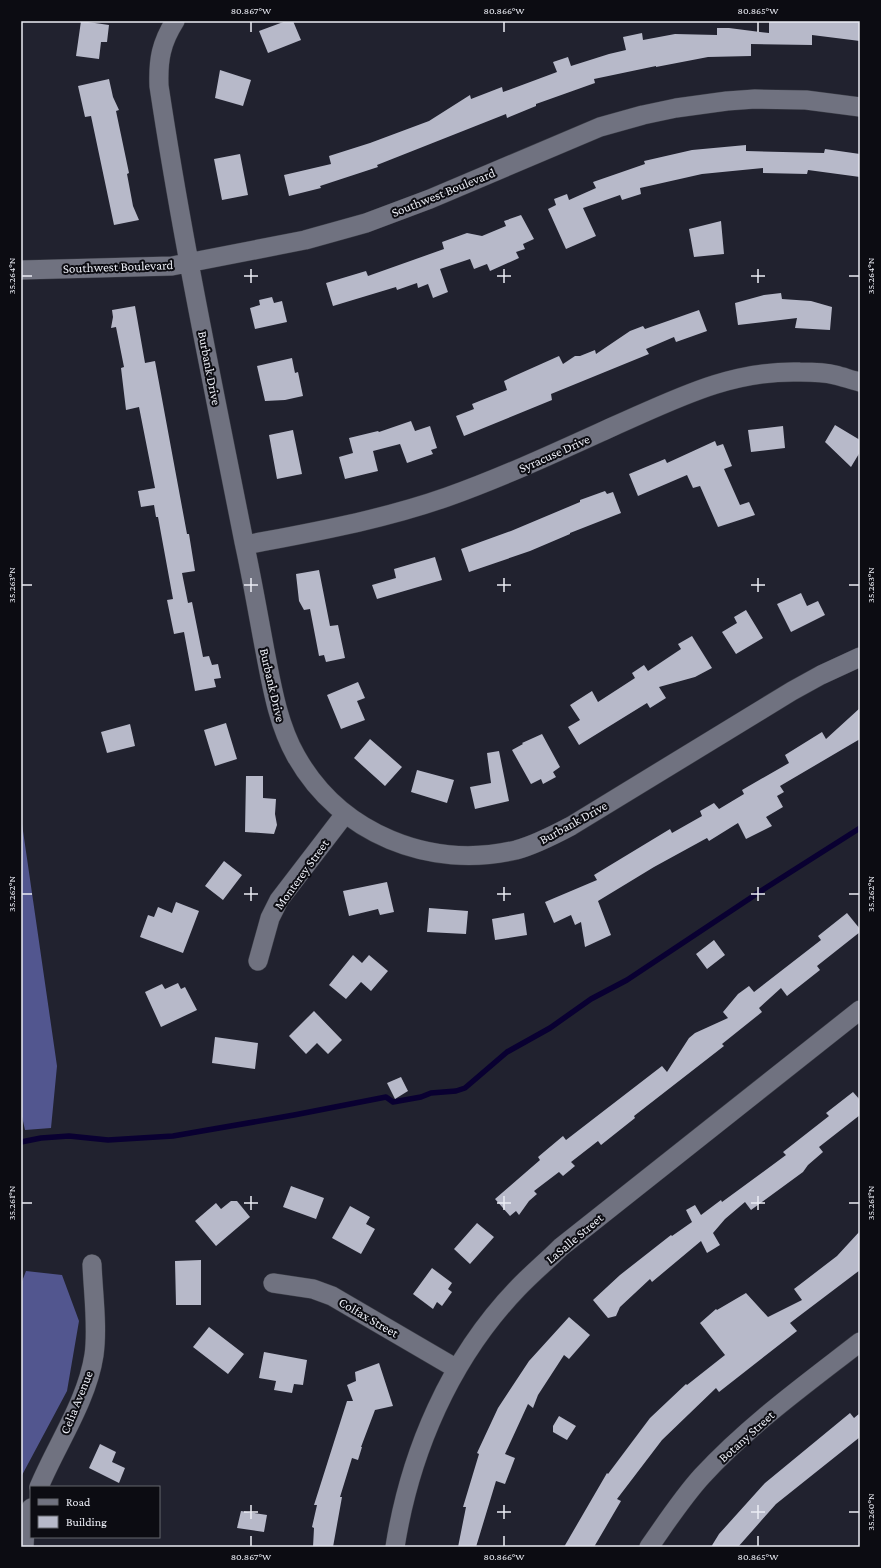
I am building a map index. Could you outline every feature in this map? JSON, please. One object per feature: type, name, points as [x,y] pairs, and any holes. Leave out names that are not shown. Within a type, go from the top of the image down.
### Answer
[{"type":"street","name":"Burbank Drive","points":[[175,21],[168,32],[160,53],[158,64],[159,86],[188,262],[245,545],[273,694],[282,726],[296,756],[313,783],[345,814],[374,833],[404,846],[426,852],[457,856],[489,855],[519,849],[554,835],[571,826],[792,691],[860,656]]},
{"type":"street","name":"Southwest Boulevard","points":[[21,270],[172,266],[305,240],[366,223],[600,127],[643,115],[676,108],[755,99],[806,100],[860,107]]},
{"type":"street","name":"Syracuse Drive","points":[[245,545],[331,528],[405,510],[446,497],[516,470],[697,390],[732,379],[750,375],[797,372],[835,375],[860,382]]},
{"type":"street","name":"Monterey Street","points":[[258,961],[270,918],[280,900],[345,814]]},
{"type":"street","name":"LaSalle Street","points":[[395,1547],[405,1498],[420,1447],[457,1369],[497,1312],[517,1289],[561,1247],[860,1010]]},
{"type":"street","name":"Celia Avenue","points":[[39,1486],[86,1384],[94,1357],[95,1343],[92,1264]]},
{"type":"street","name":"Colfax Street","points":[[273,1283],[313,1289],[332,1296],[457,1369]]},
{"type":"street","name":"Botany Street","points":[[649,1547],[676,1508],[702,1476],[738,1440],[860,1342]]},
{"type":"street","points":[[24,1547],[25,1528],[30,1511]]},
{"type":"shaded area","points":[[21,817],[57,1066],[51,1128],[25,1130],[21,1112]]},
{"type":"shaded area","points":[[26,1271],[62,1275],[79,1321],[67,1391],[21,1477],[21,1284]]},
{"type":"building","points":[[81,21],[109,25],[107,42],[101,42],[99,59],[76,56]]},
{"type":"building","points":[[286,21],[293,21],[301,40],[268,53],[259,31]]},
{"type":"building","points":[[769,21],[860,21],[860,41],[812,35],[812,45],[751,44],[751,56],[708,57],[594,79],[595,83],[536,104],[536,106],[507,118],[506,114],[377,165],[378,167],[320,186],[321,188],[289,196],[284,175],[331,164],[329,156],[370,143],[429,121],[470,95],[471,99],[502,87],[503,92],[557,72],[553,62],[568,57],[571,66],[626,50],[623,37],[642,33],[643,40],[675,34],[717,35],[717,28],[769,33]]},
{"type":"building","points":[[220,70],[251,80],[243,106],[215,98]]},
{"type":"building","points":[[109,79],[113,97],[119,110],[116,111],[129,173],[127,174],[133,206],[139,220],[114,225],[91,116],[85,117],[78,86]]},
{"type":"building","points":[[746,145],[746,151],[824,153],[825,149],[860,154],[860,177],[808,170],[807,174],[763,173],[763,168],[702,174],[640,188],[641,194],[622,200],[620,195],[583,208],[596,236],[566,249],[548,209],[556,205],[554,199],[567,194],[569,200],[596,188],[593,182],[645,164],[644,161],[692,150]]},
{"type":"building","points":[[240,154],[248,195],[222,200],[214,159]]},
{"type":"building","points":[[521,215],[534,239],[523,244],[525,249],[516,252],[519,258],[490,271],[487,264],[474,269],[470,259],[440,269],[448,292],[433,298],[428,284],[418,288],[417,283],[397,290],[396,287],[333,306],[326,283],[366,271],[368,276],[444,249],[442,242],[467,233],[482,236],[506,226],[504,221]]},
{"type":"building","points":[[721,221],[724,254],[694,257],[689,229]]},
{"type":"building","points":[[781,293],[782,299],[811,301],[832,307],[830,330],[795,328],[797,318],[738,325],[735,303],[764,295]]},
{"type":"building","points":[[272,297],[274,303],[282,301],[287,322],[255,329],[250,308],[260,305],[259,300]]},
{"type":"building","points":[[135,306],[145,363],[155,361],[187,534],[189,534],[195,571],[182,573],[188,603],[192,602],[203,657],[209,656],[212,665],[218,664],[221,678],[214,679],[216,687],[195,691],[184,632],[174,634],[167,600],[173,599],[158,517],[156,517],[154,505],[141,507],[138,491],[155,488],[139,407],[126,410],[121,368],[124,367],[116,327],[111,328],[113,317],[112,310]]},
{"type":"building","points":[[699,310],[707,331],[676,342],[674,337],[646,349],[649,354],[551,394],[552,400],[464,436],[456,416],[474,409],[472,404],[507,390],[504,381],[559,356],[563,364],[575,356],[580,356],[595,350],[596,354],[630,331],[643,326],[645,329]]},
{"type":"building","points":[[292,358],[295,373],[298,372],[303,396],[285,400],[265,401],[257,366]]},
{"type":"building","points":[[411,421],[415,431],[430,426],[437,448],[431,450],[433,454],[407,463],[400,444],[373,451],[378,471],[345,479],[339,457],[353,453],[349,438],[379,432]]},
{"type":"building","points":[[835,425],[860,440],[860,452],[851,467],[825,442]]},
{"type":"building","points":[[783,426],[785,448],[751,452],[748,430]]},
{"type":"building","points":[[293,430],[302,474],[277,479],[269,435]]},
{"type":"building","points":[[715,441],[717,446],[723,444],[732,466],[724,469],[740,505],[749,502],[755,515],[718,527],[700,486],[693,488],[687,475],[638,496],[629,474],[665,459],[667,463]]},
{"type":"building","points":[[605,491],[607,494],[613,492],[621,513],[530,551],[469,572],[461,549],[511,531],[580,502],[580,500]]},
{"type":"building","points":[[435,557],[442,580],[377,599],[372,585],[396,578],[394,569]]},
{"type":"building","points":[[319,570],[330,626],[338,625],[345,658],[326,662],[324,655],[319,656],[310,609],[304,610],[299,601],[296,574]]},
{"type":"building","points":[[801,593],[807,606],[818,601],[825,615],[791,632],[777,604]]},
{"type":"building","points":[[746,610],[763,638],[736,654],[722,632],[737,623],[734,617]]},
{"type":"building","points":[[692,636],[712,668],[695,677],[659,687],[666,698],[650,708],[647,703],[579,745],[568,727],[580,720],[570,705],[592,691],[598,702],[635,678],[632,673],[644,665],[648,671],[681,649],[678,644]]},
{"type":"building","points":[[358,682],[365,698],[357,701],[365,720],[341,729],[327,695]]},
{"type":"building","points":[[860,708],[860,739],[780,786],[784,792],[777,796],[783,807],[766,817],[772,826],[746,839],[738,823],[709,841],[707,838],[654,867],[598,901],[611,935],[585,947],[581,922],[575,925],[571,915],[554,923],[545,902],[597,880],[594,875],[670,829],[672,833],[702,816],[700,811],[714,803],[719,809],[744,794],[742,790],[789,763],[785,755],[822,732],[826,739]]},
{"type":"building","points":[[226,723],[237,759],[215,766],[204,730]]},
{"type":"building","points":[[130,724],[135,746],[107,753],[101,732]]},
{"type":"building","points":[[542,734],[560,767],[553,772],[556,777],[543,784],[541,779],[531,784],[512,750],[523,744],[522,743]]},
{"type":"building","points":[[370,739],[402,767],[385,786],[354,758]]},
{"type":"building","points":[[499,751],[509,801],[475,809],[470,787],[491,783],[487,753]]},
{"type":"building","points":[[417,770],[454,780],[447,803],[411,792]]},
{"type":"building","points":[[246,776],[263,776],[263,798],[276,799],[275,814],[277,825],[274,834],[245,832]]},
{"type":"building","points":[[224,861],[242,875],[223,900],[205,886]]},
{"type":"building","points":[[387,882],[394,912],[380,915],[378,909],[349,916],[343,891]]},
{"type":"building","points":[[176,902],[199,911],[183,953],[140,937],[148,915],[154,917],[158,907],[172,913]]},
{"type":"building","points":[[429,908],[468,911],[466,934],[427,932]]},
{"type":"building","points":[[524,913],[527,935],[495,940],[492,919]]},
{"type":"building","points":[[847,913],[860,929],[860,932],[817,966],[820,970],[787,996],[781,988],[759,1008],[762,1012],[722,1044],[724,1046],[634,1116],[635,1118],[601,1145],[598,1141],[571,1162],[575,1166],[563,1176],[559,1172],[534,1191],[537,1194],[529,1201],[519,1215],[516,1211],[510,1216],[495,1199],[540,1160],[538,1157],[563,1136],[566,1140],[662,1066],[667,1072],[689,1038],[695,1033],[728,1018],[723,1012],[738,994],[749,986],[754,992],[821,940],[818,936]]},
{"type":"building","points":[[714,940],[725,955],[707,969],[696,954]]},
{"type":"building","points":[[353,955],[362,963],[369,955],[388,971],[371,991],[361,982],[346,999],[329,985]]},
{"type":"building","points":[[178,983],[181,989],[185,987],[197,1010],[161,1027],[145,992],[162,984],[165,989]]},
{"type":"building","points":[[314,1011],[342,1040],[328,1054],[317,1043],[306,1054],[289,1036]]},
{"type":"building","points":[[215,1037],[258,1043],[255,1069],[212,1063]]},
{"type":"building","points":[[401,1077],[408,1091],[395,1099],[387,1083]]},
{"type":"building","points":[[853,1092],[860,1100],[860,1115],[819,1147],[823,1152],[808,1165],[803,1172],[751,1210],[745,1202],[725,1219],[713,1233],[720,1245],[707,1253],[701,1241],[652,1282],[650,1279],[620,1307],[616,1316],[608,1318],[593,1300],[620,1275],[671,1235],[672,1236],[692,1222],[686,1210],[695,1205],[701,1215],[721,1200],[722,1202],[786,1155],[783,1152],[829,1116],[826,1113]]},
{"type":"building","points":[[291,1186],[324,1198],[316,1219],[283,1207]]},
{"type":"building","points":[[231,1201],[237,1201],[250,1217],[216,1246],[195,1221],[216,1203],[221,1209]]},
{"type":"building","points":[[350,1206],[370,1217],[366,1224],[375,1229],[361,1254],[332,1238]]},
{"type":"building","points":[[477,1223],[494,1237],[470,1264],[454,1249]]},
{"type":"building","points":[[860,1231],[860,1270],[790,1323],[797,1331],[719,1392],[716,1388],[662,1440],[617,1499],[621,1501],[594,1547],[564,1547],[607,1473],[608,1474],[650,1418],[686,1384],[687,1385],[725,1355],[700,1323],[716,1309],[717,1310],[746,1293],[768,1317],[802,1300],[794,1289],[837,1256]]},
{"type":"building","points":[[201,1260],[201,1305],[176,1305],[175,1261]]},
{"type":"building","points":[[432,1268],[452,1283],[448,1289],[452,1292],[442,1306],[437,1302],[433,1309],[413,1294]]},
{"type":"building","points":[[569,1317],[590,1335],[569,1359],[564,1355],[538,1395],[533,1408],[528,1404],[505,1454],[515,1458],[505,1484],[496,1481],[476,1547],[458,1547],[466,1507],[463,1507],[479,1454],[477,1453],[498,1408],[529,1361]]},
{"type":"building","points":[[209,1327],[244,1354],[228,1374],[193,1347]]},
{"type":"building","points":[[264,1352],[307,1360],[303,1385],[294,1384],[292,1393],[274,1390],[276,1381],[259,1378]]},
{"type":"building","points":[[379,1363],[393,1406],[375,1410],[361,1447],[358,1460],[352,1458],[340,1497],[342,1497],[333,1547],[313,1547],[314,1528],[312,1527],[317,1505],[314,1505],[347,1401],[353,1401],[347,1385],[356,1381],[355,1372]]},
{"type":"building","points":[[850,1413],[854,1418],[860,1413],[860,1437],[776,1504],[738,1547],[711,1547],[719,1534],[765,1483]]},
{"type":"building","points":[[559,1416],[576,1426],[567,1440],[553,1432],[553,1426]]},
{"type":"building","points":[[100,1444],[116,1452],[112,1462],[125,1468],[119,1483],[89,1468]]},
{"type":"building","points":[[241,1511],[267,1515],[264,1532],[237,1528]]},
{"type":"waterway","points":[[21,1142],[41,1138],[69,1136],[108,1140],[173,1136],[386,1097],[393,1102],[421,1097],[431,1093],[456,1091],[465,1088],[507,1052],[550,1028],[591,999],[627,980],[764,889],[860,828]]}]
